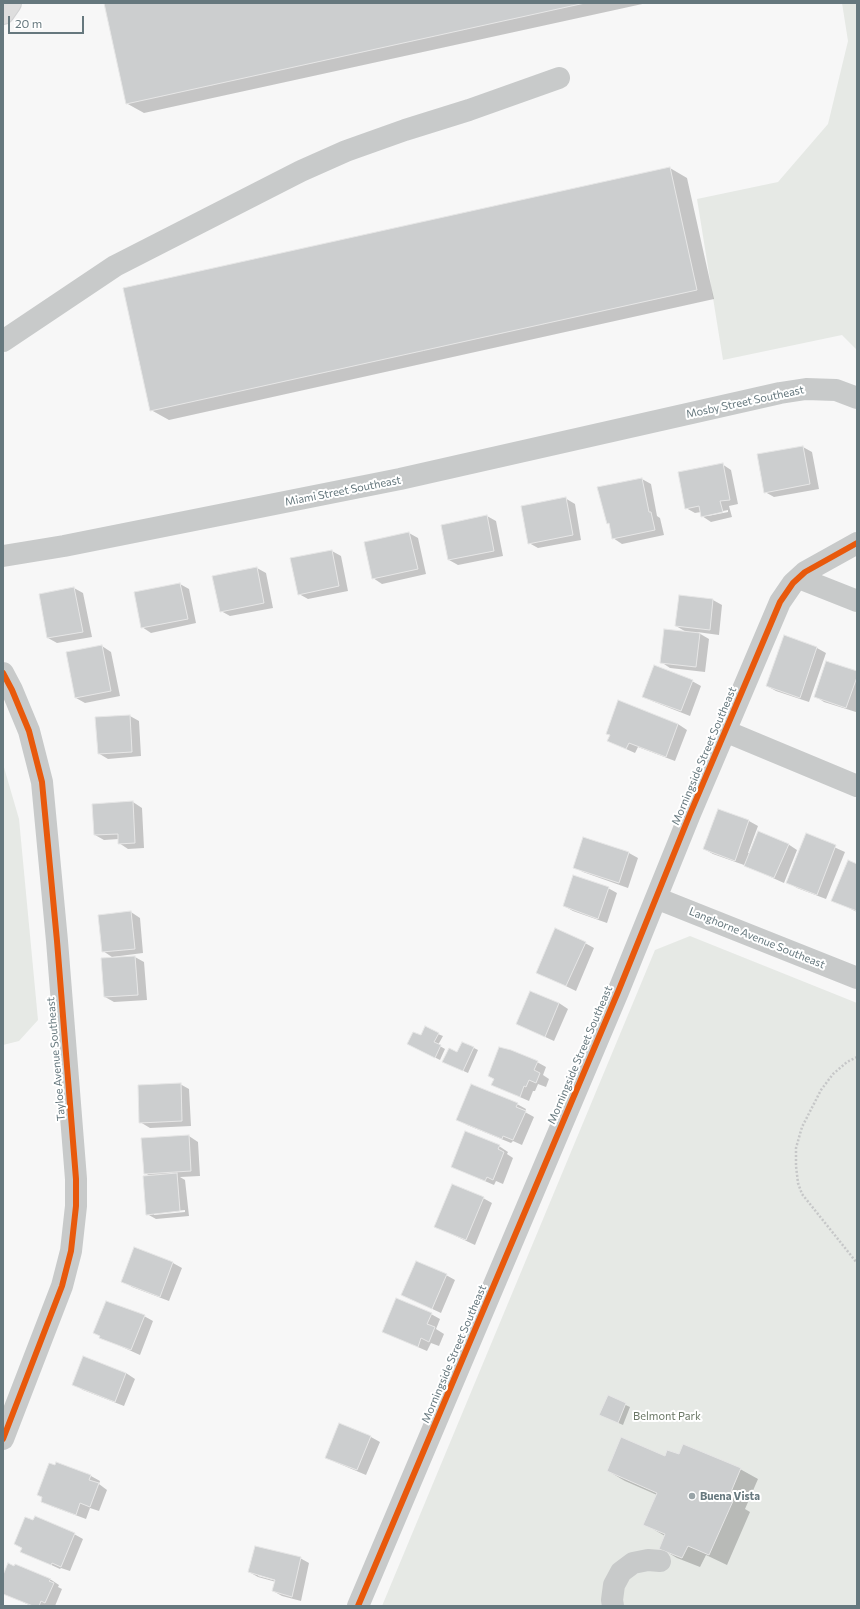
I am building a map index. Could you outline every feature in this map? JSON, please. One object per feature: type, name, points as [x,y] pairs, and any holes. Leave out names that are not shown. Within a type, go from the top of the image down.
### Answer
[{"type":"main road","points":[[3,13],[10,3]]},
{"type":"street","points":[[3,341],[115,266],[300,171],[397,133],[559,78]]},
{"type":"street","name":"Mosby Street Southeast","points":[[680,416],[806,389],[836,390],[857,398]]},
{"type":"street","name":"Miami Street Southeast","points":[[3,556],[72,544],[400,479],[680,416]]},
{"type":"street","name":"Morningside Street Southeast","points":[[358,1606],[618,992],[725,731],[780,602],[794,583],[805,572],[857,544]]},
{"type":"street","points":[[799,578],[857,601]]},
{"type":"street","name":"Tayloe Avenue Southeast","points":[[3,672],[29,731],[42,782],[57,941],[61,1014],[76,1179],[76,1206],[71,1251],[62,1286],[5,1425]]},
{"type":"street","points":[[725,731],[857,786]]},
{"type":"street","name":"Langhorne Avenue Southeast","points":[[656,898],[857,978]]},
{"type":"street","points":[[613,1606],[612,1600],[614,1585],[621,1572],[633,1563],[648,1560],[660,1561]]},
{"type":"path","points":[[857,1057],[847,1062],[833,1074],[821,1090],[802,1126],[796,1148],[798,1182],[802,1194],[857,1263]]},
{"type":"green space","points":[[842,3],[857,3],[857,350],[842,335],[723,360],[697,199],[778,182],[828,124],[848,41]]},
{"type":"green space","points":[[3,764],[19,819],[38,1020],[19,1041],[3,1045]]},
{"type":"green space","name":"Belmont Park","points":[[690,936],[857,1003],[857,1606],[382,1606],[655,950]]},
{"type":"building","points":[[104,3],[585,3],[126,104]]},
{"type":"building","points":[[670,167],[697,290],[150,411],[123,288]]},
{"type":"building","points":[[803,446],[810,484],[764,493],[757,454]]},
{"type":"building","points":[[723,463],[730,500],[720,501],[723,512],[701,517],[699,506],[685,509],[678,472]]},
{"type":"building","points":[[642,478],[649,512],[651,512],[655,530],[612,539],[609,523],[607,524],[597,487]]},
{"type":"building","points":[[566,497],[573,535],[528,544],[521,506]]},
{"type":"building","points":[[487,515],[494,551],[448,560],[441,525]]},
{"type":"building","points":[[409,532],[418,569],[372,579],[364,542]]},
{"type":"building","points":[[332,550],[339,586],[298,595],[290,558]]},
{"type":"building","points":[[257,567],[264,603],[220,612],[212,576]]},
{"type":"building","points":[[180,583],[188,619],[141,628],[134,592]]},
{"type":"building","points":[[74,587],[83,632],[47,638],[39,594]]},
{"type":"building","points":[[679,595],[713,599],[710,630],[675,626]]},
{"type":"building","points":[[664,629],[700,633],[696,667],[660,663]]},
{"type":"building","points":[[784,635],[817,647],[800,698],[766,686]]},
{"type":"building","points":[[102,645],[111,691],[75,698],[66,652]]},
{"type":"building","points":[[826,661],[857,671],[857,677],[846,708],[814,697]]},
{"type":"building","points":[[654,665],[693,680],[681,711],[642,697]]},
{"type":"building","points":[[618,700],[678,724],[666,757],[629,743],[626,749],[607,741],[610,735],[606,734]]},
{"type":"building","points":[[130,715],[132,752],[98,754],[95,717]]},
{"type":"building","points":[[133,801],[135,843],[118,844],[118,834],[94,835],[92,804]]},
{"type":"building","points":[[718,809],[749,820],[735,861],[703,849]]},
{"type":"building","points":[[758,831],[789,844],[774,878],[744,866]]},
{"type":"building","points":[[806,833],[836,845],[817,895],[786,883]]},
{"type":"building","points":[[583,837],[629,852],[619,883],[573,868]]},
{"type":"building","points":[[848,860],[857,864],[857,911],[831,901]]},
{"type":"building","points":[[573,875],[609,887],[598,919],[563,906]]},
{"type":"building","points":[[131,911],[135,949],[102,952],[98,915]]},
{"type":"building","points":[[555,928],[586,942],[566,986],[536,973]]},
{"type":"building","points":[[135,956],[138,995],[104,997],[101,958]]},
{"type":"building","points":[[530,991],[559,1003],[545,1037],[516,1024]]},
{"type":"building","points":[[425,1026],[439,1033],[434,1042],[441,1045],[435,1058],[407,1044],[413,1032],[421,1035]]},
{"type":"building","points":[[462,1042],[474,1047],[463,1071],[442,1062],[449,1048],[457,1052]]},
{"type":"building","points":[[499,1047],[511,1050],[538,1061],[534,1070],[540,1073],[536,1083],[529,1080],[526,1087],[524,1086],[520,1097],[491,1085],[494,1079],[488,1076]]},
{"type":"building","points":[[181,1083],[182,1121],[139,1123],[138,1085]]},
{"type":"building","points":[[471,1084],[518,1103],[516,1107],[526,1111],[513,1140],[503,1136],[502,1139],[456,1120]]},
{"type":"building","points":[[465,1131],[500,1145],[498,1149],[504,1152],[493,1180],[487,1177],[485,1181],[451,1167]]},
{"type":"building","points":[[189,1135],[191,1171],[144,1174],[141,1138]]},
{"type":"building","points":[[177,1173],[180,1211],[146,1215],[143,1176]]},
{"type":"building","points":[[452,1184],[484,1197],[466,1240],[434,1227]]},
{"type":"building","points":[[134,1247],[173,1262],[160,1297],[121,1282]]},
{"type":"building","points":[[416,1261],[447,1274],[432,1309],[401,1295]]},
{"type":"building","points":[[396,1298],[432,1313],[427,1324],[435,1327],[429,1342],[421,1338],[418,1347],[382,1332]]},
{"type":"building","points":[[106,1301],[145,1315],[131,1350],[99,1338],[100,1336],[93,1333]]},
{"type":"building","points":[[83,1356],[126,1373],[115,1402],[72,1385]]},
{"type":"building","points":[[608,1395],[626,1403],[618,1423],[599,1415]]},
{"type":"building","points":[[339,1423],[371,1436],[357,1470],[325,1458]]},
{"type":"building","name":"Buena Vista","points":[[621,1437],[665,1456],[667,1450],[679,1454],[683,1444],[741,1468],[728,1499],[733,1501],[709,1555],[688,1546],[682,1558],[659,1549],[665,1534],[643,1525],[657,1493],[607,1471]]},
{"type":"building","points":[[56,1462],[91,1475],[89,1480],[99,1483],[90,1507],[80,1503],[76,1515],[41,1502],[42,1497],[37,1495],[49,1463],[55,1465]]},
{"type":"building","points":[[35,1516],[75,1533],[61,1567],[52,1563],[51,1565],[20,1552],[22,1548],[14,1544],[25,1517],[33,1520]]},
{"type":"building","points":[[255,1546],[301,1557],[292,1597],[272,1591],[275,1580],[248,1572]]},
{"type":"building","points":[[8,1563],[14,1566],[15,1564],[51,1579],[49,1581],[54,1583],[45,1603],[41,1601],[39,1606],[33,1606],[3,1594],[3,1575]]},
{"type":"cycle path","points":[[358,1606],[618,992],[690,814],[780,602],[793,583],[805,572],[857,543]]},
{"type":"cycle path","points":[[3,673],[12,690],[29,731],[42,782],[57,941],[76,1179],[76,1206],[71,1251],[62,1286],[3,1439]]},
{"type":"place","name":"Buena Vista","points":[[692,1496]]}]
